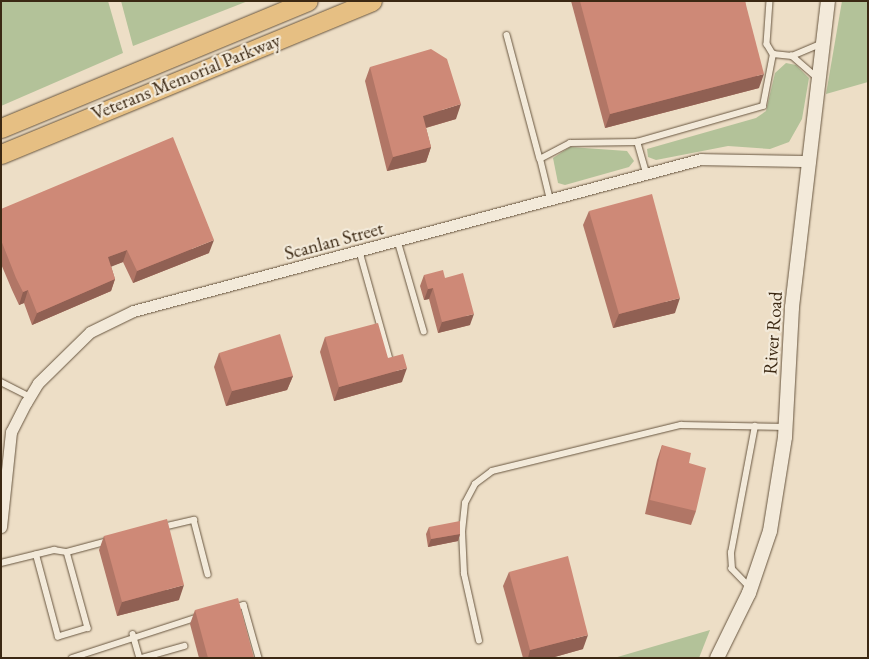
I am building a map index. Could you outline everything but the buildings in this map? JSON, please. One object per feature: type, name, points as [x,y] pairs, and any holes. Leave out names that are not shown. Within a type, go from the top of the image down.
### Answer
[{"type":"highway","name":"Veterans Memorial Parkway","points":[[1,128],[308,1]]},
{"type":"highway","name":"Veterans Memorial Parkway","points":[[1,154],[372,1]]},
{"type":"street","name":"River Road","points":[[718,658],[751,589],[770,531],[786,427],[792,307],[828,1]]},
{"type":"street","name":"Scanlan Street","points":[[1,527],[11,432],[30,397],[90,332],[133,311],[360,252],[646,174],[728,156],[810,162]]},
{"type":"lane","points":[[540,160],[570,143],[637,142],[763,106],[773,54],[765,31],[770,1]]},
{"type":"lane","points":[[506,35],[550,200]]},
{"type":"lane","points":[[773,54],[792,56],[824,42]]},
{"type":"lane","points":[[792,56],[819,80]]},
{"type":"lane","points":[[637,142],[646,174]]},
{"type":"lane","points":[[398,241],[424,331]]},
{"type":"lane","points":[[360,252],[391,364]]},
{"type":"lane","points":[[1,382],[30,397]]},
{"type":"lane","points":[[479,640],[464,574],[462,532],[465,503],[475,484],[492,471],[681,425],[786,427]]},
{"type":"lane","points":[[751,589],[732,569],[731,553],[755,426]]},
{"type":"lane","points":[[151,530],[194,520],[208,574]]},
{"type":"lane","points":[[1,563],[54,550],[67,552],[116,539]]},
{"type":"lane","points":[[36,554],[58,637],[88,628],[67,552]]},
{"type":"lane","points":[[226,610],[244,605],[259,658]]},
{"type":"lane","points":[[72,658],[133,634],[207,615]]},
{"type":"lane","points":[[133,634],[141,658],[184,646]]},
{"type":"green space","points":[[1,1],[108,1],[123,53],[1,106]]},
{"type":"green space","points":[[121,1],[248,1],[133,46]]},
{"type":"green space","points":[[842,1],[868,1],[868,82],[826,94]]},
{"type":"green space","points":[[786,63],[796,65],[809,78],[802,119],[789,142],[770,149],[728,146],[656,160],[648,157],[647,149],[756,118],[766,111],[775,73]]},
{"type":"green space","points":[[570,147],[627,151],[634,161],[629,167],[565,185],[558,183],[553,158]]},
{"type":"green space","points":[[710,630],[699,658],[614,658]]}]
